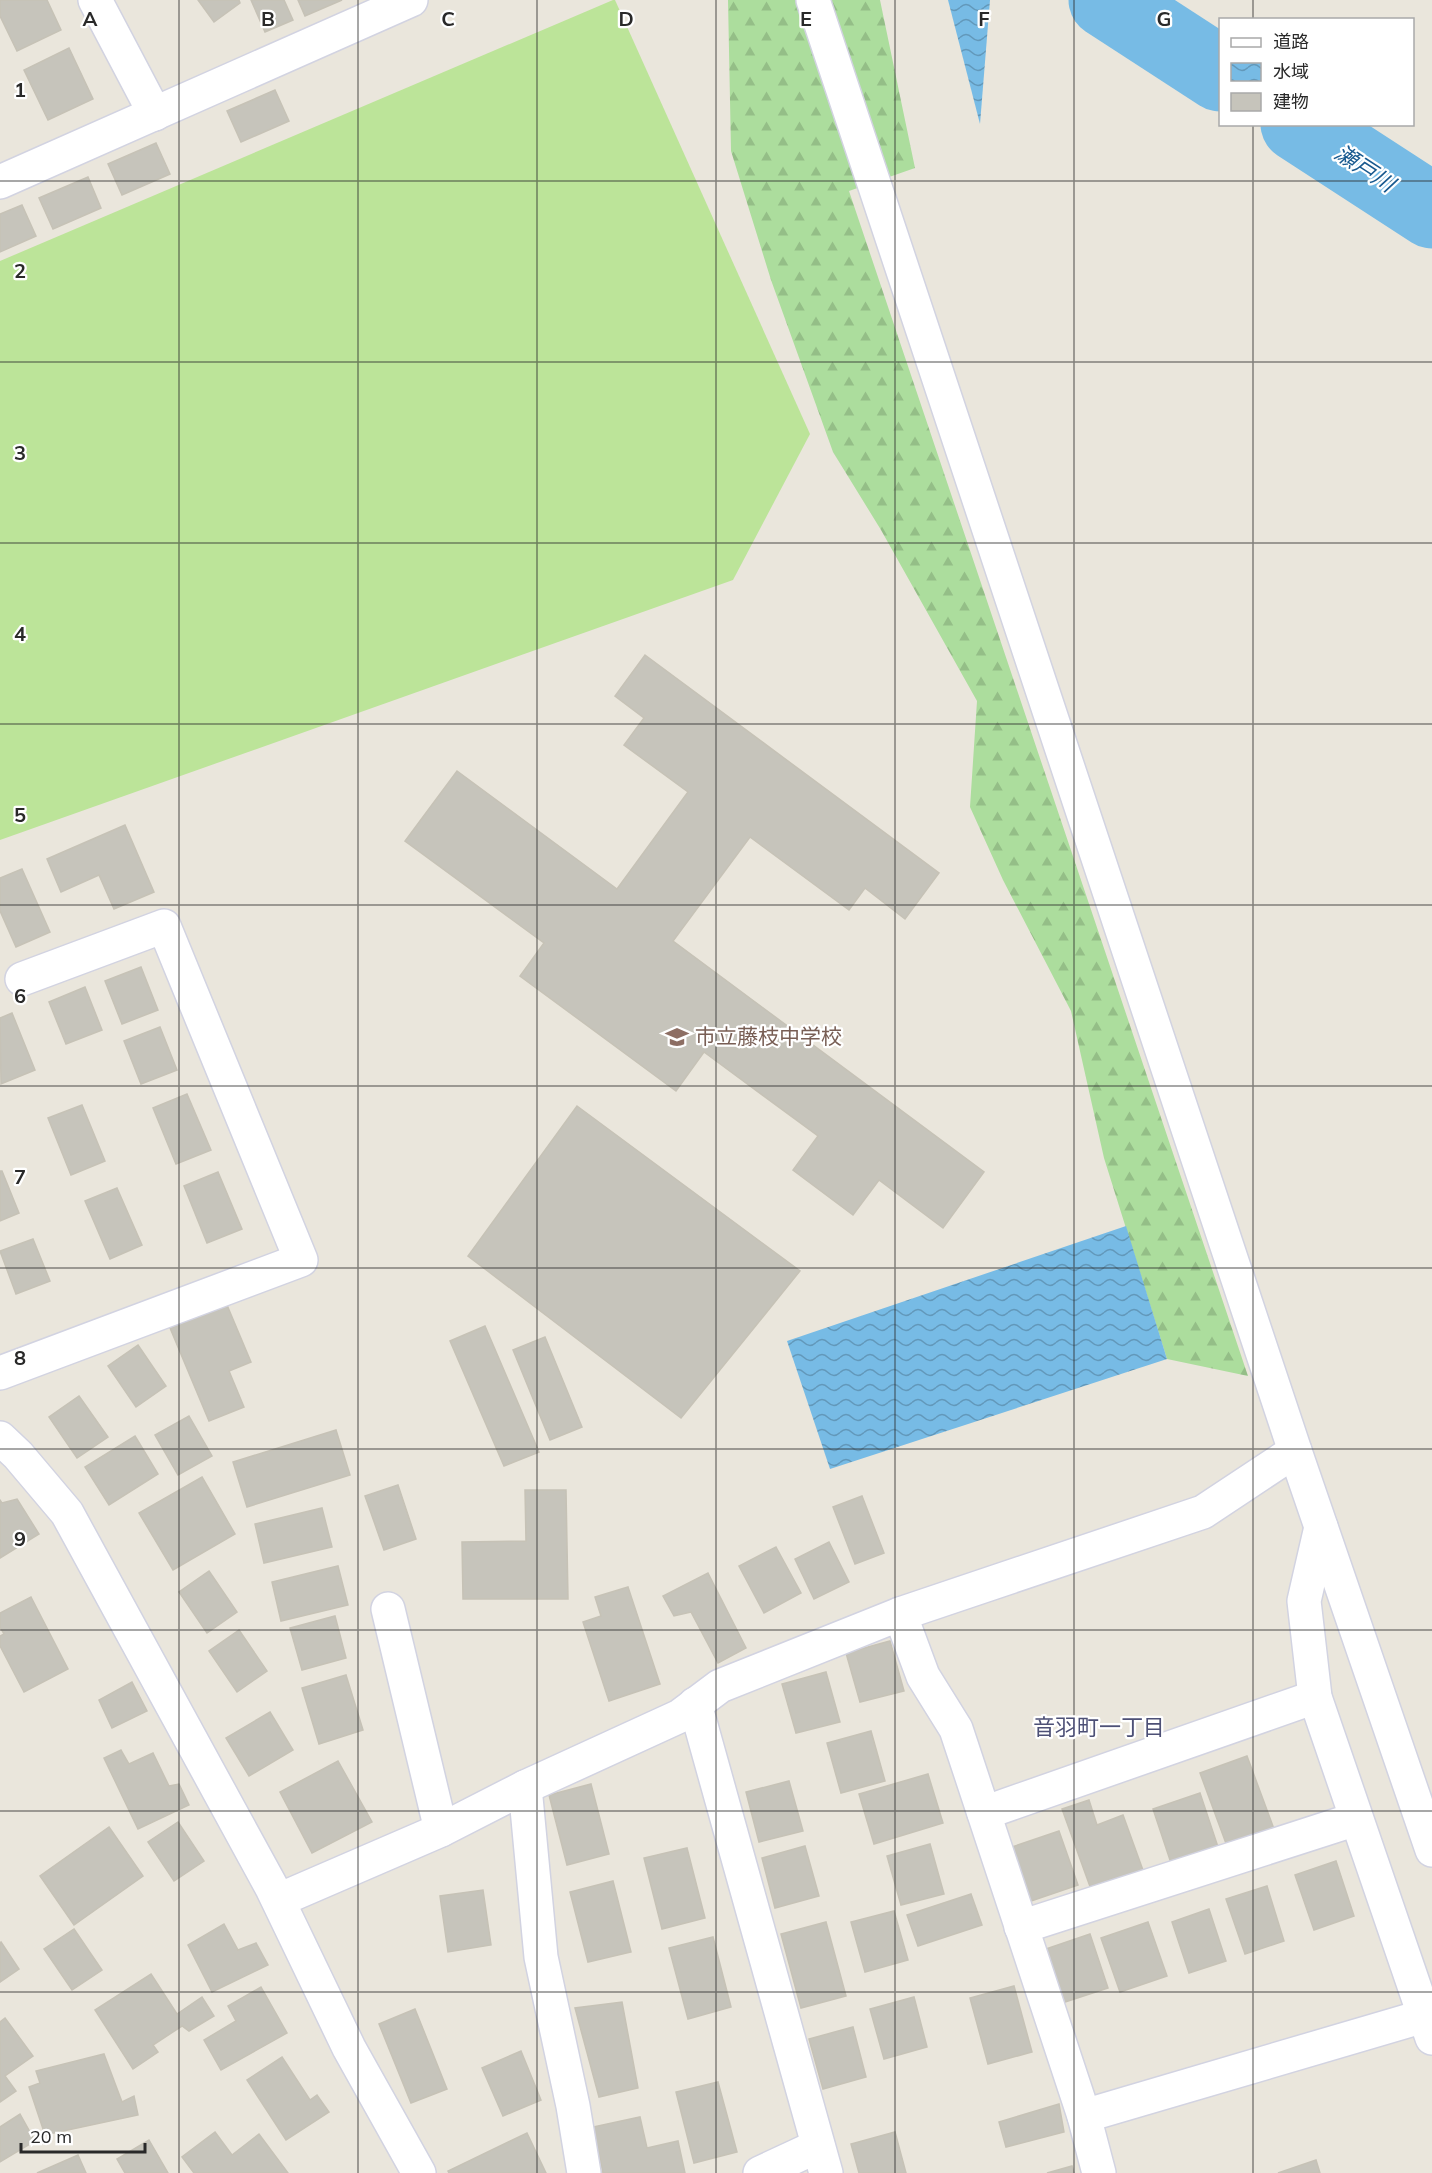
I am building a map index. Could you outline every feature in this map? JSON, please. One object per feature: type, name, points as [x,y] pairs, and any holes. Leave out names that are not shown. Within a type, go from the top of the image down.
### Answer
[{"type":"street","points":[[95,0],[155,114]]},
{"type":"street","points":[[813,0],[1295,1451],[1432,1850]]},
{"type":"street","points":[[0,182],[155,114],[396,3]]},
{"type":"street","points":[[2,1368],[301,1260],[164,926],[22,979]]},
{"type":"street","points":[[0,1438],[18,1455],[68,1513],[279,1900],[350,2048],[419,2173]]},
{"type":"street","points":[[279,1900],[441,1830],[525,1787],[680,1716],[720,1686],[900,1614],[1203,1512],[1295,1451]]},
{"type":"street","points":[[1084,2116],[1428,2027],[1315,1697],[1304,1601],[1321,1527]]},
{"type":"street","points":[[388,1609],[441,1830]]},
{"type":"street","points":[[900,1614],[923,1676],[956,1729],[1084,2116],[1099,2173]]},
{"type":"street","points":[[984,1813],[1315,1697]]},
{"type":"street","points":[[695,1704],[822,2159],[760,2173]]},
{"type":"street","points":[[525,1787],[541,1957],[573,2106],[584,2173]]},
{"type":"street","points":[[1021,1927],[1356,1819]]},
{"type":"green space","points":[[615,0],[810,434],[733,580],[0,840],[0,261]]},
{"type":"green space","points":[[728,0],[880,0],[915,168],[849,191],[1248,1376],[1167,1359],[1104,1158],[1071,1011],[1003,880],[970,807],[977,701],[881,530],[833,452],[771,280],[731,151]]},
{"type":"water","points":[[948,0],[990,0],[980,124]]},
{"type":"water","points":[[1126,1226],[1167,1359],[830,1469],[787,1341]]},
{"type":"building","points":[[0,0],[47,0],[61,30],[17,51],[0,16]]},
{"type":"building","points":[[198,0],[239,0],[240,3],[214,22]]},
{"type":"building","points":[[251,0],[284,0],[293,20],[265,32]]},
{"type":"building","points":[[298,0],[342,0],[305,16]]},
{"type":"building","points":[[69,48],[93,99],[48,120],[24,70]]},
{"type":"building","points":[[275,90],[289,121],[241,142],[227,111]]},
{"type":"building","points":[[156,143],[170,174],[122,195],[108,164]]},
{"type":"building","points":[[88,177],[101,208],[53,229],[39,198]]},
{"type":"building","points":[[22,205],[36,236],[0,252],[0,214]]},
{"type":"building","points":[[645,655],[939,873],[905,919],[865,888],[849,910],[750,837],[673,941],[984,1172],[943,1228],[879,1180],[853,1215],[793,1170],[818,1136],[704,1052],[676,1091],[520,976],[544,943],[405,841],[457,771],[617,889],[688,792],[624,745],[644,718],[615,696]]},
{"type":"building","points":[[125,825],[154,892],[114,909],[99,875],[61,892],[47,859]]},
{"type":"building","points":[[22,869],[50,932],[16,947],[0,911],[0,878]]},
{"type":"building","points":[[141,967],[158,1010],[122,1024],[105,981]]},
{"type":"building","points":[[85,987],[102,1030],[66,1044],[49,1002]]},
{"type":"building","points":[[12,1013],[35,1070],[1,1084],[0,1018]]},
{"type":"building","points":[[160,1027],[177,1070],[141,1084],[124,1041]]},
{"type":"building","points":[[187,1094],[211,1150],[176,1164],[153,1108]]},
{"type":"building","points":[[82,1105],[105,1161],[71,1175],[48,1118]]},
{"type":"building","points":[[577,1106],[800,1271],[681,1418],[468,1256]]},
{"type":"building","points":[[0,1171],[2,1171],[19,1213],[0,1221]]},
{"type":"building","points":[[218,1172],[242,1229],[207,1243],[184,1186]]},
{"type":"building","points":[[117,1188],[142,1245],[110,1259],[85,1201]]},
{"type":"building","points":[[33,1239],[50,1281],[16,1294],[0,1251]]},
{"type":"building","points":[[227,1305],[251,1362],[229,1371],[244,1407],[209,1421],[170,1328]]},
{"type":"building","points":[[485,1326],[539,1452],[504,1466],[450,1341]]},
{"type":"building","points":[[545,1337],[582,1427],[550,1440],[513,1350]]},
{"type":"building","points":[[138,1345],[166,1386],[136,1407],[108,1366]]},
{"type":"building","points":[[79,1396],[108,1437],[77,1458],[49,1417]]},
{"type":"building","points":[[189,1416],[212,1456],[178,1475],[155,1435]]},
{"type":"building","points":[[336,1430],[350,1475],[247,1507],[233,1462]]},
{"type":"building","points":[[135,1436],[158,1474],[109,1505],[85,1467]]},
{"type":"building","points":[[202,1477],[235,1534],[173,1570],[139,1513]]},
{"type":"building","points":[[398,1485],[416,1539],[384,1550],[365,1496]]},
{"type":"building","points":[[525,1490],[566,1490],[568,1599],[463,1599],[462,1542],[526,1541]]},
{"type":"building","points":[[862,1496],[884,1553],[855,1564],[833,1507]]},
{"type":"building","points":[[17,1499],[39,1534],[0,1558],[0,1500],[2,1503]]},
{"type":"building","points":[[322,1508],[332,1547],[264,1563],[255,1524]]},
{"type":"building","points":[[829,1542],[849,1582],[814,1599],[795,1559]]},
{"type":"building","points":[[776,1547],[801,1593],[764,1613],[739,1566]]},
{"type":"building","points":[[338,1566],[348,1605],[281,1621],[272,1582]]},
{"type":"building","points":[[209,1571],[237,1612],[207,1633],[179,1592]]},
{"type":"building","points":[[708,1573],[746,1648],[718,1663],[691,1612],[674,1616],[663,1596]]},
{"type":"building","points":[[628,1587],[660,1684],[609,1701],[583,1622],[601,1616],[595,1597]]},
{"type":"building","points":[[31,1597],[68,1669],[24,1692],[0,1646],[0,1636],[4,1634],[0,1627],[0,1613]]},
{"type":"building","points":[[335,1616],[346,1658],[302,1670],[290,1628]]},
{"type":"building","points":[[239,1630],[267,1671],[237,1692],[209,1651]]},
{"type":"building","points":[[890,1641],[904,1691],[860,1702],[846,1653]]},
{"type":"building","points":[[826,1672],[840,1722],[796,1733],[782,1684]]},
{"type":"building","points":[[346,1675],[363,1730],[319,1744],[302,1688]]},
{"type":"building","points":[[132,1682],[147,1711],[112,1728],[99,1700]]},
{"type":"building","points":[[270,1712],[293,1750],[249,1776],[226,1738]]},
{"type":"building","points":[[871,1731],[885,1781],[841,1793],[827,1743]]},
{"type":"building","points":[[121,1750],[129,1764],[153,1753],[169,1786],[179,1784],[189,1805],[138,1829],[104,1758]]},
{"type":"building","points":[[1247,1756],[1274,1829],[1227,1846],[1200,1773]]},
{"type":"building","points":[[338,1761],[372,1822],[312,1853],[280,1792]]},
{"type":"building","points":[[928,1774],[943,1823],[874,1844],[859,1794]]},
{"type":"building","points":[[789,1781],[803,1831],[759,1842],[746,1792]]},
{"type":"building","points":[[591,1784],[609,1854],[567,1865],[549,1795]]},
{"type":"building","points":[[1200,1793],[1218,1847],[1171,1863],[1153,1809]]},
{"type":"building","points":[[1089,1800],[1097,1825],[1123,1815],[1144,1873],[1092,1892],[1062,1809]]},
{"type":"building","points":[[178,1822],[204,1861],[174,1881],[148,1842]]},
{"type":"building","points":[[109,1827],[143,1876],[74,1925],[40,1876]]},
{"type":"building","points":[[1059,1831],[1078,1885],[1031,1901],[1012,1847]]},
{"type":"building","points":[[930,1844],[944,1894],[901,1905],[887,1856]]},
{"type":"building","points":[[805,1846],[819,1896],[775,1908],[762,1858]]},
{"type":"building","points":[[687,1848],[705,1918],[662,1929],[644,1858]]},
{"type":"building","points":[[1336,1861],[1354,1916],[1314,1930],[1295,1875]]},
{"type":"building","points":[[613,1881],[631,1952],[588,1962],[570,1892]]},
{"type":"building","points":[[1267,1886],[1284,1941],[1245,1954],[1226,1899]]},
{"type":"building","points":[[483,1890],[491,1945],[448,1952],[440,1896]]},
{"type":"building","points":[[971,1894],[982,1925],[918,1946],[907,1915]]},
{"type":"building","points":[[1209,1909],[1226,1961],[1189,1973],[1172,1922]]},
{"type":"building","points":[[894,1911],[908,1960],[865,1972],[851,1922]]},
{"type":"building","points":[[826,1922],[846,1996],[801,2008],[781,1934]]},
{"type":"building","points":[[1148,1922],[1167,1976],[1120,1992],[1101,1938]]},
{"type":"building","points":[[224,1924],[238,1950],[256,1943],[268,1965],[212,1992],[188,1945]]},
{"type":"building","points":[[74,1929],[102,1970],[72,1990],[44,1949]]},
{"type":"building","points":[[1090,1934],[1108,1988],[1062,2003],[1043,1950]]},
{"type":"building","points":[[713,1937],[731,2007],[688,2019],[669,1948]]},
{"type":"building","points":[[0,1943],[19,1969],[0,1982]]},
{"type":"building","points":[[151,1974],[177,2014],[202,1997],[214,2016],[189,2031],[182,2026],[153,2045],[158,2052],[133,2069],[95,2010]]},
{"type":"building","points":[[1014,1986],[1032,2052],[988,2064],[970,1998]]},
{"type":"building","points":[[261,1987],[287,2033],[221,2070],[204,2040],[236,2021],[228,2006]]},
{"type":"building","points":[[914,1997],[927,2047],[884,2059],[870,2009]]},
{"type":"building","points":[[622,2002],[638,2088],[599,2097],[575,2008]]},
{"type":"building","points":[[415,2009],[447,2089],[411,2103],[379,2024]]},
{"type":"building","points":[[5,2018],[33,2056],[5,2076],[16,2091],[0,2102],[0,2022]]},
{"type":"building","points":[[853,2027],[866,2077],[823,2089],[809,2039]]},
{"type":"building","points":[[521,2051],[541,2100],[503,2116],[482,2068]]},
{"type":"building","points":[[104,2054],[122,2102],[134,2096],[138,2115],[45,2135],[29,2087],[40,2083],[36,2071]]},
{"type":"building","points":[[282,2057],[310,2100],[317,2095],[329,2112],[286,2140],[247,2080]]},
{"type":"building","points":[[718,2082],[737,2152],[694,2163],[676,2092]]},
{"type":"building","points":[[1059,2104],[1064,2132],[1006,2147],[999,2122]]},
{"type":"building","points":[[20,2114],[35,2141],[0,2162],[0,2127]]},
{"type":"building","points":[[640,2117],[647,2148],[678,2141],[685,2173],[603,2173],[593,2127]]},
{"type":"building","points":[[215,2132],[232,2155],[259,2134],[288,2173],[194,2173],[182,2157]]},
{"type":"building","points":[[895,2132],[906,2173],[859,2173],[851,2144]]},
{"type":"building","points":[[527,2133],[546,2173],[449,2173],[448,2171]]},
{"type":"building","points":[[149,2140],[168,2173],[125,2173],[117,2159]]},
{"type":"building","points":[[78,2155],[86,2173],[37,2173]]},
{"type":"building","points":[[1316,2160],[1320,2173],[1278,2173]]},
{"type":"building","points":[[1072,2166],[1074,2173],[1047,2173]]},
{"type":"waterway","name":"瀬戸川","points":[[1106,0],[1219,73]]},
{"type":"waterway","name":"瀬戸川","points":[[1301,126],[1432,211]]},
{"type":"place","name":"市立藤枝中学校","points":[[677,1037]]},
{"type":"district","name":"音羽町一丁目","points":[[1099,1727]]}]
